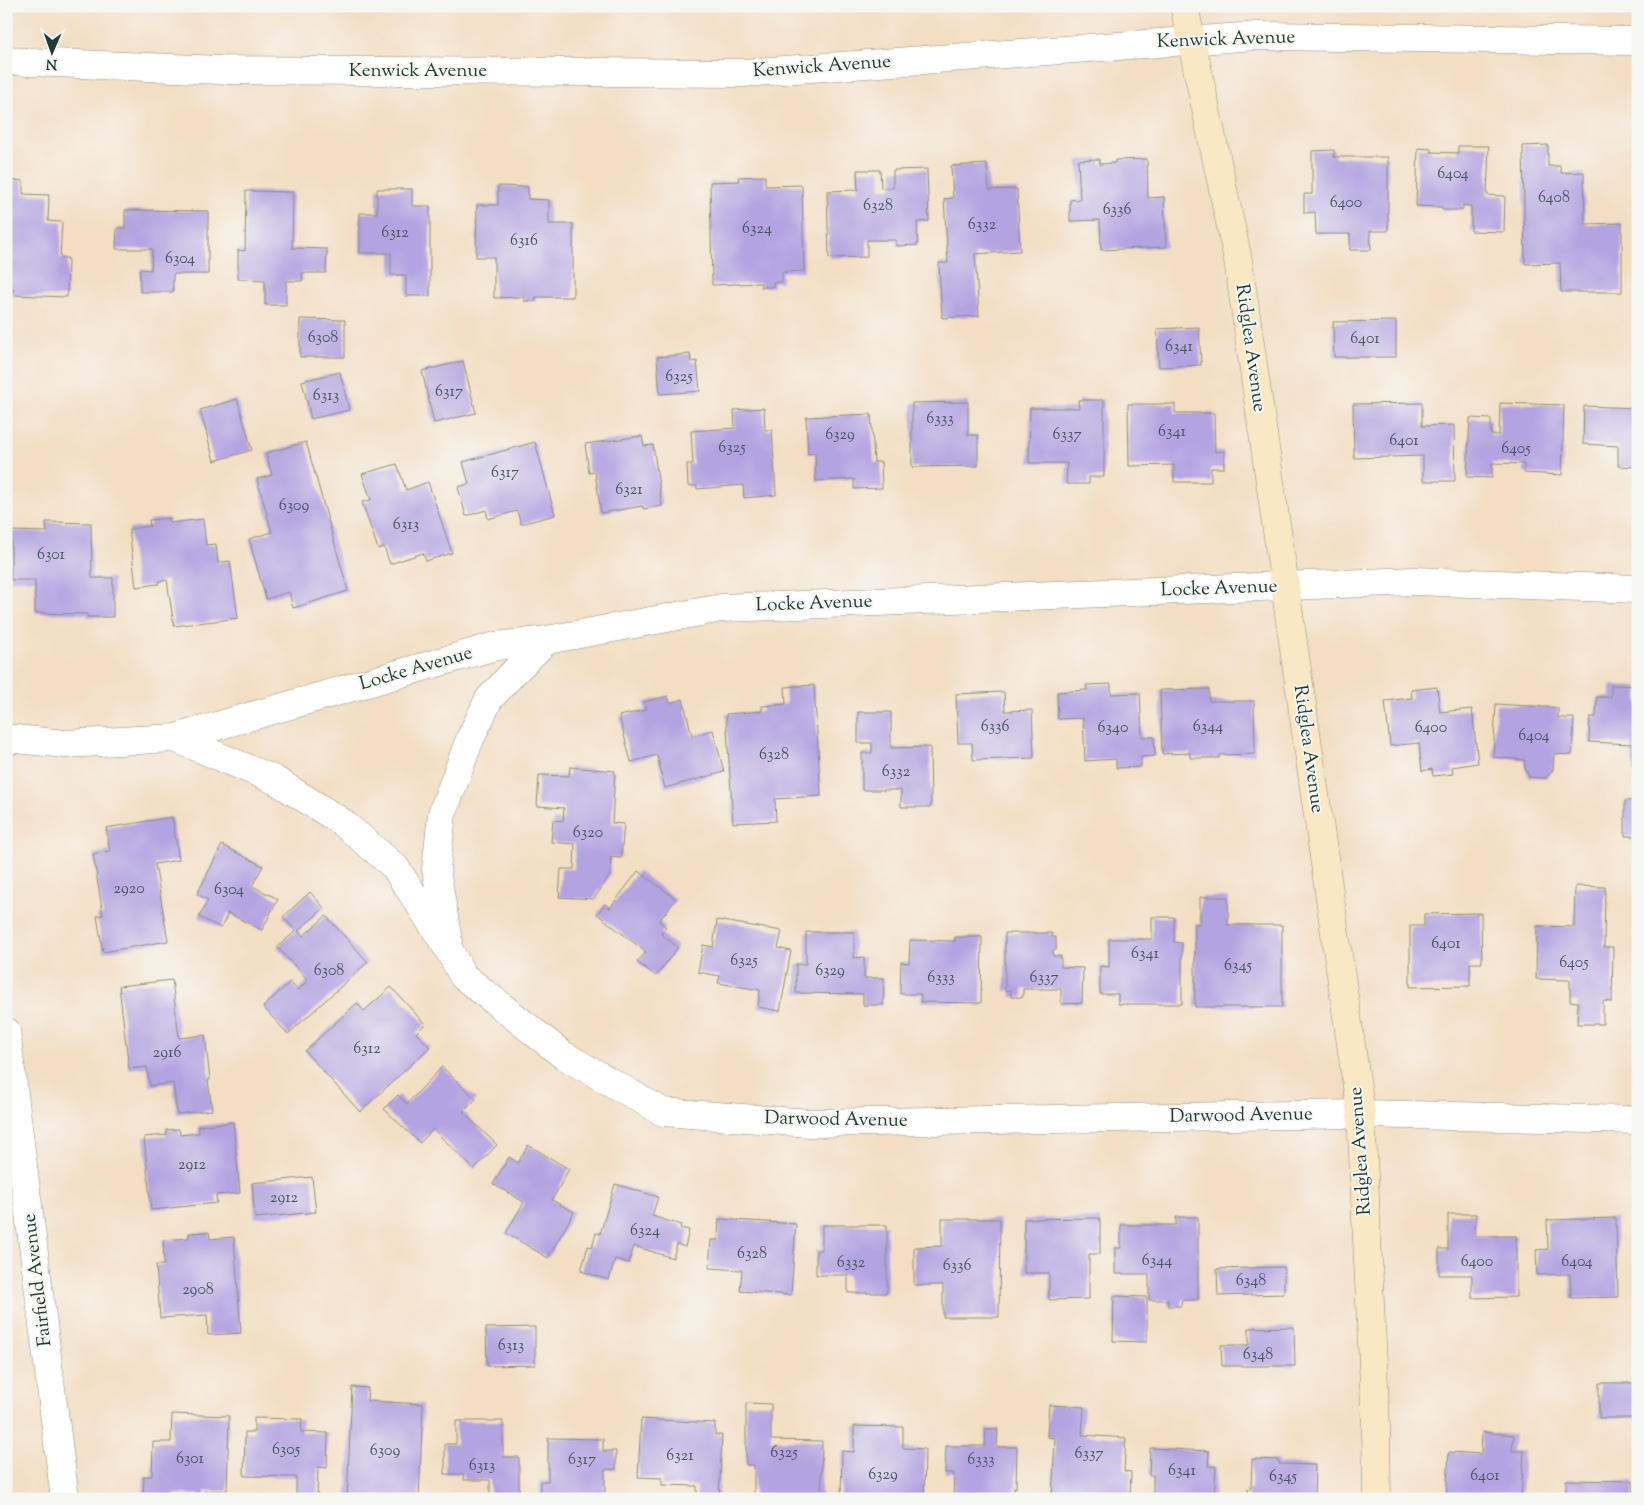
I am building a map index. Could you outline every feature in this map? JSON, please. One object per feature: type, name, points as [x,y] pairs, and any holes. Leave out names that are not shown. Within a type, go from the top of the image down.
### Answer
[{"type":"street","name":"Ridglea Avenue","points":[[1184,6],[1238,260],[1361,1114],[1376,1428],[1377,1499]]},
{"type":"street","name":"Kenwick Avenue","points":[[6,61],[220,70],[743,73],[1256,36],[1638,41]]},
{"type":"street","name":"Locke Avenue","points":[[6,738],[65,744],[174,738],[496,646],[547,640],[722,608],[1415,581],[1638,589]]},
{"type":"street","points":[[449,950],[436,869],[442,814],[470,739],[490,699],[547,640]]},
{"type":"street","name":"Darwood Avenue","points":[[174,738],[275,780],[342,822],[395,867],[449,950],[463,976],[564,1055],[663,1112],[810,1123],[1361,1114],[1638,1120]]},
{"type":"street","name":"Fairfield Avenue","points":[[6,1031],[65,1499]]},
{"type":"building","points":[[1548,145],[1548,166],[1560,166],[1561,173],[1584,172],[1585,224],[1622,223],[1622,292],[1561,292],[1560,263],[1525,264],[1523,146]]},
{"type":"building","points":[[1458,146],[1489,146],[1487,195],[1505,196],[1504,232],[1471,231],[1471,206],[1463,205],[1463,210],[1442,210],[1442,207],[1416,206],[1418,148],[1431,149],[1431,152],[1458,153]]},
{"type":"building","points":[[1334,150],[1334,157],[1388,157],[1388,231],[1370,231],[1371,250],[1350,250],[1350,234],[1316,234],[1315,212],[1304,213],[1304,194],[1312,194],[1312,151]]},
{"type":"building","points":[[1099,159],[1100,164],[1115,163],[1115,160],[1147,159],[1148,198],[1164,197],[1166,247],[1101,250],[1100,220],[1070,221],[1070,200],[1080,199],[1078,160]]},
{"type":"building","points":[[987,164],[989,190],[1017,189],[1020,251],[975,254],[979,316],[942,318],[939,263],[948,263],[944,199],[953,198],[951,166]]},
{"type":"building","points":[[927,169],[929,221],[917,222],[918,245],[896,246],[896,240],[867,240],[867,257],[829,258],[827,191],[858,190],[857,170],[880,170],[881,188],[893,188],[893,170]]},
{"type":"building","points":[[765,176],[765,186],[802,185],[804,271],[782,272],[782,282],[773,282],[773,287],[761,287],[761,283],[712,285],[710,182],[739,181],[738,177]]},
{"type":"building","points":[[6,180],[23,181],[23,194],[49,195],[48,221],[62,222],[60,258],[68,258],[67,297],[13,295],[14,289],[6,289]]},
{"type":"building","points":[[498,186],[528,187],[528,199],[549,200],[549,224],[573,224],[573,297],[536,297],[536,301],[524,301],[524,297],[494,298],[494,257],[476,257],[477,205],[498,205]]},
{"type":"building","points":[[377,189],[412,189],[412,206],[430,206],[430,296],[406,296],[406,275],[391,275],[391,253],[360,253],[360,213],[377,213]]},
{"type":"building","points":[[246,191],[293,192],[292,248],[327,249],[326,273],[302,273],[302,281],[286,281],[286,305],[265,305],[265,280],[238,279],[238,250],[245,251]]},
{"type":"building","points":[[125,210],[208,211],[208,274],[173,274],[173,292],[140,292],[140,269],[151,270],[152,249],[116,249],[117,228],[125,228]]},
{"type":"building","points":[[300,319],[345,320],[345,357],[300,357]]},
{"type":"building","points":[[1396,321],[1396,357],[1334,357],[1333,322]]},
{"type":"building","points":[[1199,327],[1201,365],[1159,367],[1157,329]]},
{"type":"building","points":[[690,354],[691,362],[697,361],[700,391],[660,394],[657,357]]},
{"type":"building","points":[[463,361],[476,413],[434,423],[422,371]]},
{"type":"building","points":[[340,372],[349,410],[311,419],[302,381]]},
{"type":"building","points":[[237,399],[252,450],[214,461],[200,410]]},
{"type":"building","points":[[1078,400],[1104,400],[1104,477],[1089,477],[1089,484],[1066,484],[1067,463],[1029,463],[1030,408],[1079,408]]},
{"type":"building","points":[[968,402],[968,435],[978,435],[978,466],[912,467],[912,403]]},
{"type":"building","points":[[1422,403],[1422,426],[1454,425],[1455,481],[1423,481],[1423,456],[1354,458],[1353,404]]},
{"type":"building","points":[[1500,403],[1564,405],[1562,475],[1524,473],[1524,464],[1492,463],[1492,478],[1467,477],[1470,418],[1491,419],[1491,435],[1499,435]]},
{"type":"building","points":[[1128,404],[1175,404],[1175,413],[1214,413],[1215,452],[1224,451],[1224,468],[1211,468],[1211,482],[1174,482],[1174,465],[1129,466]]},
{"type":"building","points":[[1584,406],[1638,408],[1638,467],[1618,466],[1618,446],[1583,444]]},
{"type":"building","points":[[764,408],[765,430],[772,430],[776,495],[744,498],[743,485],[697,489],[697,486],[688,486],[687,464],[693,464],[691,431],[735,428],[734,410]]},
{"type":"building","points":[[871,414],[874,462],[881,462],[882,488],[854,489],[854,479],[816,481],[815,453],[808,454],[806,417]]},
{"type":"building","points":[[642,436],[644,446],[653,445],[662,506],[643,509],[643,506],[601,513],[595,472],[589,473],[585,444]]},
{"type":"building","points":[[306,442],[348,591],[293,608],[289,592],[266,599],[249,539],[272,532],[257,479],[272,475],[266,453]]},
{"type":"building","points":[[535,442],[555,515],[521,524],[517,511],[488,519],[486,510],[466,516],[458,487],[469,484],[463,462]]},
{"type":"building","points":[[397,464],[406,490],[428,482],[452,553],[426,561],[423,553],[390,564],[384,547],[378,549],[362,502],[371,500],[362,474]]},
{"type":"building","points":[[169,518],[170,523],[203,519],[206,545],[216,544],[218,563],[230,561],[238,618],[174,626],[167,580],[159,581],[159,584],[136,587],[129,529],[150,526],[149,520]]},
{"type":"building","points":[[46,522],[91,523],[92,578],[113,578],[113,617],[87,617],[87,614],[35,613],[35,580],[11,580],[11,531],[47,532]]},
{"type":"building","points":[[1111,684],[1111,694],[1140,693],[1142,737],[1154,737],[1155,756],[1141,757],[1141,767],[1116,768],[1116,759],[1085,761],[1083,718],[1058,719],[1057,692],[1087,690],[1086,685]]},
{"type":"building","points":[[814,685],[821,796],[775,799],[776,821],[733,823],[726,714],[762,711],[762,706],[786,704],[785,687]]},
{"type":"building","points":[[1611,685],[1638,686],[1638,765],[1632,765],[1632,744],[1589,742],[1590,717],[1596,717],[1597,697],[1611,697]]},
{"type":"building","points":[[1437,687],[1440,712],[1472,709],[1478,763],[1452,767],[1453,774],[1433,776],[1432,769],[1422,771],[1419,743],[1390,746],[1385,701],[1412,698],[1411,690]]},
{"type":"building","points":[[1209,689],[1209,701],[1254,701],[1255,754],[1220,755],[1219,758],[1190,758],[1190,753],[1162,754],[1160,690]]},
{"type":"building","points":[[1004,692],[1005,711],[1032,710],[1034,758],[973,760],[972,743],[958,743],[956,694]]},
{"type":"building","points":[[668,696],[670,703],[683,699],[692,736],[713,730],[724,772],[665,788],[657,755],[631,762],[619,716],[646,710],[644,702]]},
{"type":"building","points":[[1496,704],[1558,708],[1558,718],[1574,718],[1572,755],[1554,754],[1553,770],[1546,778],[1529,777],[1525,768],[1525,760],[1493,757]]},
{"type":"building","points":[[858,712],[891,712],[891,748],[930,747],[931,807],[901,807],[901,790],[862,790],[862,753],[872,753],[872,743],[858,743]]},
{"type":"building","points":[[570,767],[615,771],[612,823],[624,824],[621,858],[611,857],[610,875],[594,899],[559,897],[561,869],[574,869],[575,844],[551,842],[553,820],[563,821],[564,808],[537,806],[539,775],[569,776]]},
{"type":"building","points":[[1638,800],[1638,836],[1625,836],[1625,801]]},
{"type":"building","points":[[172,817],[179,860],[155,864],[168,941],[103,952],[97,916],[103,915],[93,854],[110,851],[106,828]]},
{"type":"building","points":[[222,845],[263,866],[252,886],[278,899],[262,930],[228,913],[221,928],[199,917],[208,900],[197,894]]},
{"type":"building","points":[[638,871],[676,899],[659,921],[666,927],[661,934],[678,947],[656,976],[637,962],[646,952],[597,914],[605,904],[610,908]]},
{"type":"building","points":[[1575,886],[1605,887],[1604,947],[1613,947],[1612,1002],[1603,1001],[1603,1024],[1577,1024],[1578,1002],[1570,1001],[1570,980],[1536,979],[1537,926],[1574,927]]},
{"type":"building","points":[[310,892],[324,908],[298,931],[303,936],[326,916],[368,962],[288,1034],[263,1007],[290,982],[298,990],[308,980],[277,947],[296,931],[283,917]]},
{"type":"building","points":[[1200,897],[1228,897],[1228,925],[1282,925],[1282,1007],[1195,1007],[1195,924],[1200,924]]},
{"type":"building","points":[[1481,913],[1482,963],[1470,963],[1470,986],[1410,987],[1410,926],[1424,926],[1424,914]]},
{"type":"building","points":[[1152,917],[1174,917],[1174,942],[1182,943],[1182,1004],[1118,1004],[1118,994],[1100,994],[1100,966],[1109,967],[1109,939],[1152,939]]},
{"type":"building","points":[[717,920],[782,931],[778,948],[791,951],[780,1011],[758,1007],[760,990],[718,983],[720,976],[698,972],[703,945],[713,947]]},
{"type":"building","points":[[806,932],[854,932],[854,958],[864,957],[864,978],[884,978],[883,1005],[863,1005],[863,994],[796,993],[796,964],[806,964]]},
{"type":"building","points":[[1005,933],[1052,933],[1052,937],[1056,937],[1056,950],[1053,950],[1053,956],[1061,956],[1061,967],[1083,968],[1082,1003],[1061,1004],[1061,989],[1023,989],[1023,997],[1011,997],[1011,990],[1005,991]]},
{"type":"building","points":[[955,937],[982,937],[981,1003],[921,1002],[921,994],[900,994],[901,962],[909,963],[910,940],[955,941]]},
{"type":"building","points":[[172,980],[179,1038],[205,1035],[212,1110],[177,1114],[173,1083],[150,1086],[147,1067],[129,1069],[119,986]]},
{"type":"building","points":[[391,987],[425,1024],[416,1033],[430,1047],[360,1112],[305,1051],[357,1003],[364,1011]]},
{"type":"building","points":[[442,1067],[476,1099],[463,1112],[497,1145],[474,1169],[433,1129],[420,1143],[384,1109],[398,1095],[407,1104]]},
{"type":"building","points":[[233,1122],[240,1193],[216,1195],[217,1203],[151,1210],[144,1137],[167,1135],[166,1130],[179,1129],[180,1135],[199,1133],[198,1126]]},
{"type":"building","points":[[528,1145],[569,1169],[552,1200],[574,1212],[548,1258],[506,1233],[524,1202],[493,1184],[509,1157],[518,1163]]},
{"type":"building","points":[[312,1177],[316,1212],[255,1218],[252,1183]]},
{"type":"building","points":[[615,1184],[658,1197],[652,1216],[681,1225],[680,1228],[689,1230],[685,1247],[677,1244],[673,1258],[634,1246],[629,1263],[615,1259],[609,1280],[581,1271],[588,1246],[592,1247],[596,1233],[600,1234]]},
{"type":"building","points":[[1448,1214],[1476,1214],[1475,1236],[1516,1236],[1516,1297],[1472,1298],[1472,1275],[1439,1275],[1439,1249],[1448,1249]]},
{"type":"building","points":[[1176,1217],[1198,1217],[1198,1300],[1182,1300],[1181,1306],[1168,1306],[1168,1300],[1149,1300],[1149,1274],[1115,1274],[1115,1248],[1121,1248],[1121,1225],[1176,1225]]},
{"type":"building","points":[[1100,1218],[1100,1254],[1089,1254],[1089,1299],[1049,1300],[1049,1273],[1024,1273],[1024,1219]]},
{"type":"building","points":[[1616,1218],[1618,1297],[1571,1298],[1570,1274],[1537,1275],[1536,1250],[1548,1249],[1547,1220]]},
{"type":"building","points":[[719,1219],[796,1224],[791,1295],[740,1291],[742,1270],[709,1268],[711,1240],[718,1240]]},
{"type":"building","points":[[942,1219],[1000,1219],[999,1317],[943,1317],[943,1285],[914,1285],[914,1247],[942,1246]]},
{"type":"building","points":[[822,1225],[887,1225],[887,1293],[848,1293],[848,1275],[816,1275],[816,1250],[822,1250]]},
{"type":"building","points":[[209,1232],[210,1239],[234,1237],[241,1333],[208,1335],[207,1315],[160,1318],[156,1265],[164,1265],[163,1240],[189,1238],[189,1233]]},
{"type":"building","points":[[1284,1267],[1284,1294],[1218,1296],[1217,1269]]},
{"type":"building","points":[[1114,1296],[1147,1297],[1147,1342],[1113,1341]]},
{"type":"building","points":[[535,1327],[535,1365],[487,1366],[486,1328]]},
{"type":"building","points":[[1294,1327],[1295,1366],[1222,1366],[1221,1345],[1249,1345],[1249,1328]]},
{"type":"building","points":[[1599,1383],[1638,1383],[1638,1418],[1599,1418]]},
{"type":"building","points":[[352,1387],[368,1388],[367,1401],[423,1404],[419,1499],[347,1499]]},
{"type":"building","points":[[746,1403],[771,1404],[771,1440],[822,1441],[821,1499],[754,1499],[754,1465],[746,1465]]},
{"type":"building","points":[[1049,1405],[1084,1407],[1082,1435],[1126,1438],[1124,1471],[1131,1472],[1130,1499],[1052,1499],[1055,1438],[1047,1437]]},
{"type":"building","points":[[172,1414],[229,1416],[227,1491],[205,1491],[205,1495],[174,1494],[174,1499],[143,1499],[144,1476],[152,1476],[153,1442],[171,1442]]},
{"type":"building","points":[[254,1418],[302,1419],[301,1432],[328,1433],[327,1468],[318,1467],[317,1499],[296,1499],[296,1477],[244,1476],[245,1432],[254,1432]]},
{"type":"building","points":[[641,1419],[715,1423],[715,1435],[722,1435],[719,1499],[697,1499],[697,1486],[662,1485],[662,1478],[638,1477]]},
{"type":"building","points":[[456,1421],[503,1421],[503,1457],[519,1457],[519,1499],[490,1499],[490,1480],[464,1480],[463,1474],[445,1474],[445,1444],[456,1444]]},
{"type":"building","points":[[854,1426],[903,1427],[903,1448],[925,1449],[924,1499],[841,1499],[842,1451],[854,1452]]},
{"type":"building","points":[[986,1429],[998,1429],[997,1447],[1017,1447],[1014,1499],[953,1499],[954,1473],[945,1473],[946,1446],[985,1446]]},
{"type":"building","points":[[1482,1432],[1514,1435],[1512,1451],[1524,1451],[1521,1499],[1446,1499],[1449,1452],[1481,1454]]},
{"type":"building","points":[[548,1438],[603,1439],[603,1451],[616,1451],[616,1469],[605,1470],[605,1499],[540,1499],[540,1481],[548,1481]]},
{"type":"building","points":[[1150,1448],[1209,1451],[1208,1466],[1216,1467],[1214,1499],[1153,1499],[1153,1475],[1149,1475]]},
{"type":"building","points":[[1252,1459],[1279,1460],[1279,1464],[1315,1465],[1314,1499],[1248,1499],[1248,1489],[1251,1489]]},
{"type":"building","points":[[1566,1480],[1633,1481],[1633,1499],[1566,1499]]}]
